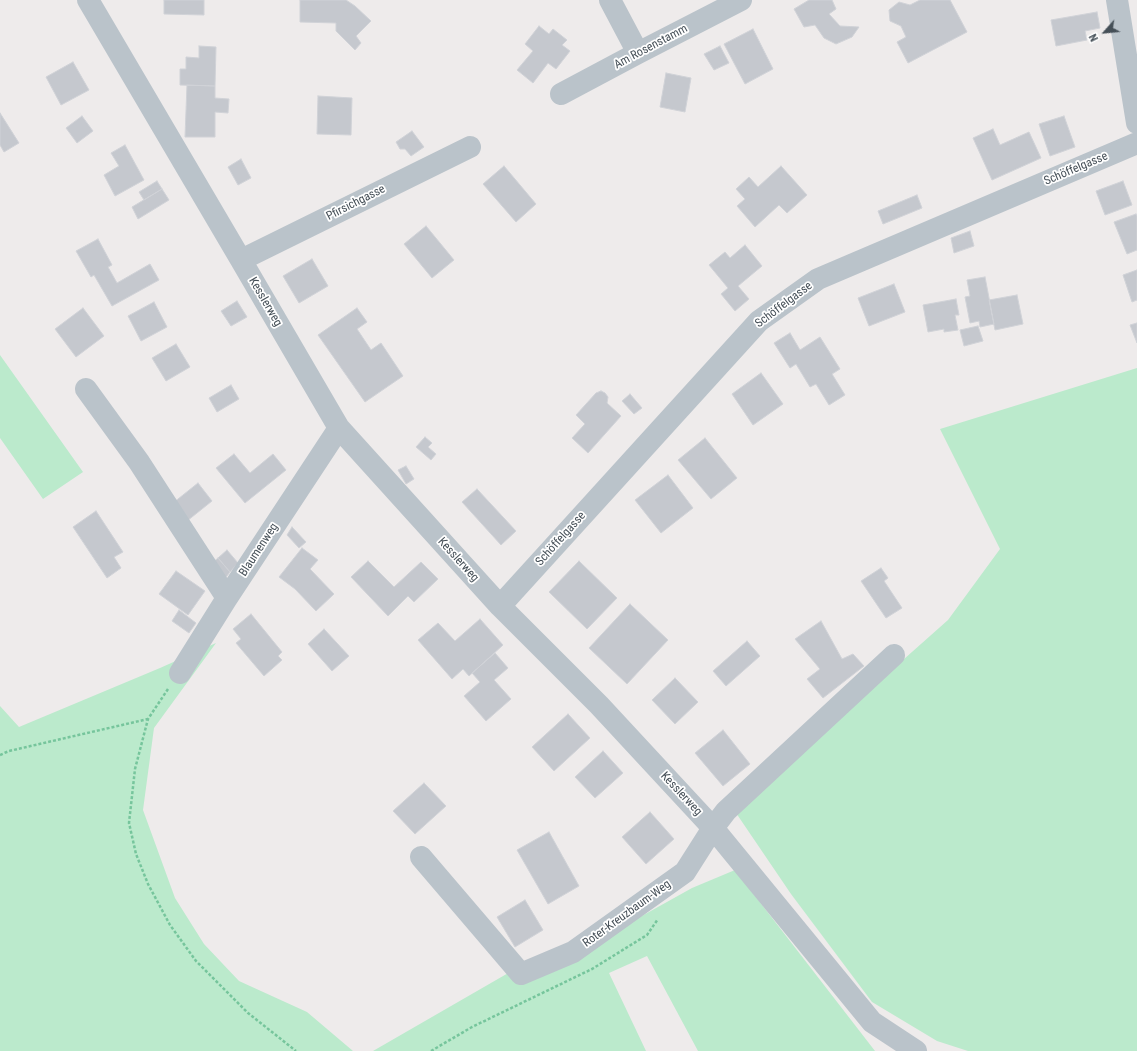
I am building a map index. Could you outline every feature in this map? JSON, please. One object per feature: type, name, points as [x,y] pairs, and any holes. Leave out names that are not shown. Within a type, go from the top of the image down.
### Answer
[{"type":"street","name":"Kesslerweg","points":[[88,0],[242,260],[339,428],[500,606],[599,705],[713,828],[872,1022],[916,1051]]},
{"type":"street","points":[[610,0],[638,53]]},
{"type":"street","name":"Am Rosenstamm","points":[[561,94],[741,0]]},
{"type":"street","points":[[1117,0],[1137,122]]},
{"type":"street","name":"Schöffelgasse","points":[[500,606],[759,321],[818,279],[1137,144]]},
{"type":"street","name":"Pfirsichgasse","points":[[242,260],[470,146]]},
{"type":"street","points":[[86,388],[139,462],[227,598]]},
{"type":"street","name":"Blaumenweg","points":[[180,672],[339,428]]},
{"type":"street","name":"Roter-Kreuzbaum-Weg","points":[[421,857],[521,974],[574,952],[685,872],[713,828],[726,811],[894,655]]},
{"type":"path","points":[[180,672],[148,719],[135,769],[129,822],[136,854],[148,884],[170,925],[196,961],[248,1013],[296,1051]]},
{"type":"path","points":[[0,755],[9,751],[148,719]]},
{"type":"green space","points":[[0,355],[83,472],[43,499],[0,438]]},
{"type":"green space","points":[[1137,368],[1137,1051],[968,1051],[937,1041],[872,1002],[791,894],[734,810],[948,620],[1000,549],[940,429]]},
{"type":"green space","points":[[216,643],[154,728],[143,810],[175,898],[204,944],[239,981],[307,1012],[353,1051],[0,1051],[0,706],[19,727]]},
{"type":"green space","points":[[735,870],[875,1051],[698,1051],[647,956],[609,973],[646,1051],[373,1051],[510,972],[640,917],[692,888]]},
{"type":"building","points":[[164,0],[204,0],[204,15],[164,14]]},
{"type":"building","points":[[300,0],[346,0],[355,6],[371,21],[356,36],[361,43],[355,50],[336,31],[336,23],[300,22]]},
{"type":"building","points":[[809,0],[832,0],[836,9],[829,14],[840,26],[859,27],[852,37],[836,44],[824,38],[815,25],[804,27],[794,9]]},
{"type":"building","points":[[920,0],[950,0],[967,32],[908,63],[897,42],[906,37],[901,26],[890,21],[889,10],[899,2],[910,5]]},
{"type":"building","points":[[1097,12],[1100,28],[1085,31],[1087,40],[1056,46],[1051,20]]},
{"type":"building","points":[[539,26],[549,34],[553,29],[567,40],[562,45],[570,51],[556,69],[548,63],[533,83],[517,70],[533,51],[525,44]]},
{"type":"building","points":[[753,29],[773,69],[745,84],[724,44]]},
{"type":"building","points":[[199,46],[216,47],[215,86],[180,85],[180,69],[186,69],[186,57],[199,58]]},
{"type":"building","points":[[720,46],[729,63],[714,70],[704,54]]},
{"type":"building","points":[[73,62],[89,90],[61,105],[46,77]]},
{"type":"building","points":[[666,73],[691,78],[685,112],[660,107]]},
{"type":"building","points":[[187,85],[215,86],[215,98],[229,99],[228,113],[215,112],[215,137],[185,137]]},
{"type":"building","points":[[318,96],[352,98],[351,135],[317,134]]},
{"type":"building","points":[[0,113],[19,143],[4,152],[0,145]]},
{"type":"building","points":[[82,116],[93,131],[77,143],[66,128]]},
{"type":"building","points":[[1064,116],[1075,147],[1050,156],[1039,124]]},
{"type":"building","points":[[993,129],[1000,145],[1029,132],[1041,158],[992,180],[973,138]]},
{"type":"building","points":[[412,131],[424,147],[411,156],[405,149],[400,149],[396,142]]},
{"type":"building","points":[[125,145],[144,180],[115,196],[104,175],[119,166],[111,153]]},
{"type":"building","points":[[241,159],[251,178],[238,185],[228,167]]},
{"type":"building","points":[[504,166],[536,204],[516,222],[483,184]]},
{"type":"building","points":[[781,166],[807,195],[787,213],[779,205],[755,227],[737,206],[745,199],[736,189],[749,177],[758,187]]},
{"type":"building","points":[[157,181],[162,189],[144,200],[139,192]]},
{"type":"building","points":[[1123,181],[1132,205],[1105,215],[1096,191]]},
{"type":"building","points":[[162,189],[169,200],[138,219],[132,207]]},
{"type":"building","points":[[917,195],[922,208],[883,224],[878,211]]},
{"type":"building","points":[[1136,214],[1137,250],[1127,254],[1114,222]]},
{"type":"building","points":[[426,226],[454,260],[432,278],[404,244]]},
{"type":"building","points":[[970,231],[974,246],[954,253],[951,238]]},
{"type":"building","points":[[98,239],[112,265],[108,267],[117,283],[150,264],[159,280],[112,306],[94,275],[91,277],[76,251]]},
{"type":"building","points":[[745,245],[762,266],[738,286],[749,299],[735,311],[721,294],[728,288],[709,265],[725,252],[730,258]]},
{"type":"building","points":[[312,259],[328,286],[299,303],[283,276]]},
{"type":"building","points":[[1137,270],[1137,300],[1132,302],[1123,275]]},
{"type":"building","points":[[985,277],[994,324],[980,327],[979,321],[970,323],[965,297],[970,296],[967,280]]},
{"type":"building","points":[[894,284],[905,312],[869,326],[858,298]]},
{"type":"building","points":[[1017,295],[1023,324],[995,330],[989,300]]},
{"type":"building","points":[[956,299],[959,315],[955,315],[958,330],[944,332],[944,329],[928,332],[923,305]]},
{"type":"building","points":[[237,301],[247,317],[231,326],[221,311]]},
{"type":"building","points":[[154,302],[167,327],[141,341],[128,316]]},
{"type":"building","points":[[83,308],[104,336],[76,357],[55,329]]},
{"type":"building","points":[[357,308],[367,322],[357,329],[371,350],[381,343],[403,376],[365,402],[318,335]]},
{"type":"building","points":[[1137,323],[1137,343],[1130,325]]},
{"type":"building","points":[[978,326],[983,341],[964,346],[960,330]]},
{"type":"building","points":[[790,333],[800,350],[820,337],[840,369],[832,374],[845,395],[829,405],[816,384],[810,387],[796,364],[790,368],[774,343]]},
{"type":"building","points":[[176,344],[190,367],[166,381],[152,358]]},
{"type":"building","points":[[761,373],[783,404],[753,425],[732,394]]},
{"type":"building","points":[[231,385],[239,399],[217,412],[209,398]]},
{"type":"building","points":[[601,391],[608,397],[607,403],[621,416],[588,453],[572,438],[585,424],[576,415],[596,393]]},
{"type":"building","points":[[630,394],[642,408],[634,414],[622,401]]},
{"type":"building","points":[[425,437],[432,443],[428,447],[436,454],[431,460],[416,447]]},
{"type":"building","points":[[705,438],[737,478],[711,499],[678,460]]},
{"type":"building","points":[[234,454],[250,473],[273,454],[286,470],[245,503],[216,468]]},
{"type":"building","points":[[406,466],[414,479],[406,484],[398,470]]},
{"type":"building","points":[[668,475],[693,508],[661,533],[635,500]]},
{"type":"building","points":[[198,483],[212,501],[187,521],[173,503]]},
{"type":"building","points":[[477,489],[516,531],[501,545],[462,502]]},
{"type":"building","points":[[96,511],[123,552],[114,557],[121,568],[107,578],[73,527]]},
{"type":"building","points":[[292,527],[306,542],[299,548],[287,535]]},
{"type":"building","points":[[302,548],[318,560],[310,569],[334,594],[316,611],[295,589],[279,577]]},
{"type":"building","points":[[227,550],[238,563],[230,572],[218,558]]},
{"type":"building","points":[[218,558],[230,572],[224,580],[211,564]]},
{"type":"building","points":[[368,561],[394,587],[421,562],[438,579],[414,602],[408,596],[388,616],[351,577]]},
{"type":"building","points":[[579,561],[617,598],[587,629],[549,592]]},
{"type":"building","points":[[881,568],[888,578],[884,581],[902,608],[886,618],[861,581]]},
{"type":"building","points":[[176,571],[205,591],[188,615],[159,594]]},
{"type":"building","points":[[630,604],[668,640],[627,684],[589,648]]},
{"type":"building","points":[[179,610],[196,623],[189,633],[172,621]]},
{"type":"building","points":[[251,614],[282,652],[278,656],[282,660],[264,676],[236,643],[241,639],[233,629]]},
{"type":"building","points":[[480,619],[503,645],[469,676],[463,669],[452,679],[418,640],[438,623],[455,641]]},
{"type":"building","points":[[821,621],[842,659],[853,654],[864,666],[823,698],[807,679],[820,669],[795,639]]},
{"type":"building","points":[[324,629],[349,656],[332,671],[308,644]]},
{"type":"building","points":[[747,641],[760,656],[726,686],[713,671]]},
{"type":"building","points":[[495,653],[508,668],[494,680],[511,699],[486,721],[464,696],[480,682],[472,673]]},
{"type":"building","points":[[675,678],[698,702],[675,724],[652,700]]},
{"type":"building","points":[[568,714],[590,738],[554,771],[532,747]]},
{"type":"building","points":[[723,730],[750,764],[723,786],[695,753]]},
{"type":"building","points":[[603,751],[623,773],[595,798],[575,777]]},
{"type":"building","points":[[424,783],[446,806],[415,834],[393,811]]},
{"type":"building","points":[[650,812],[674,839],[646,864],[622,837]]},
{"type":"building","points":[[549,832],[579,886],[548,904],[517,850]]},
{"type":"building","points":[[525,900],[543,930],[515,947],[497,917]]}]
